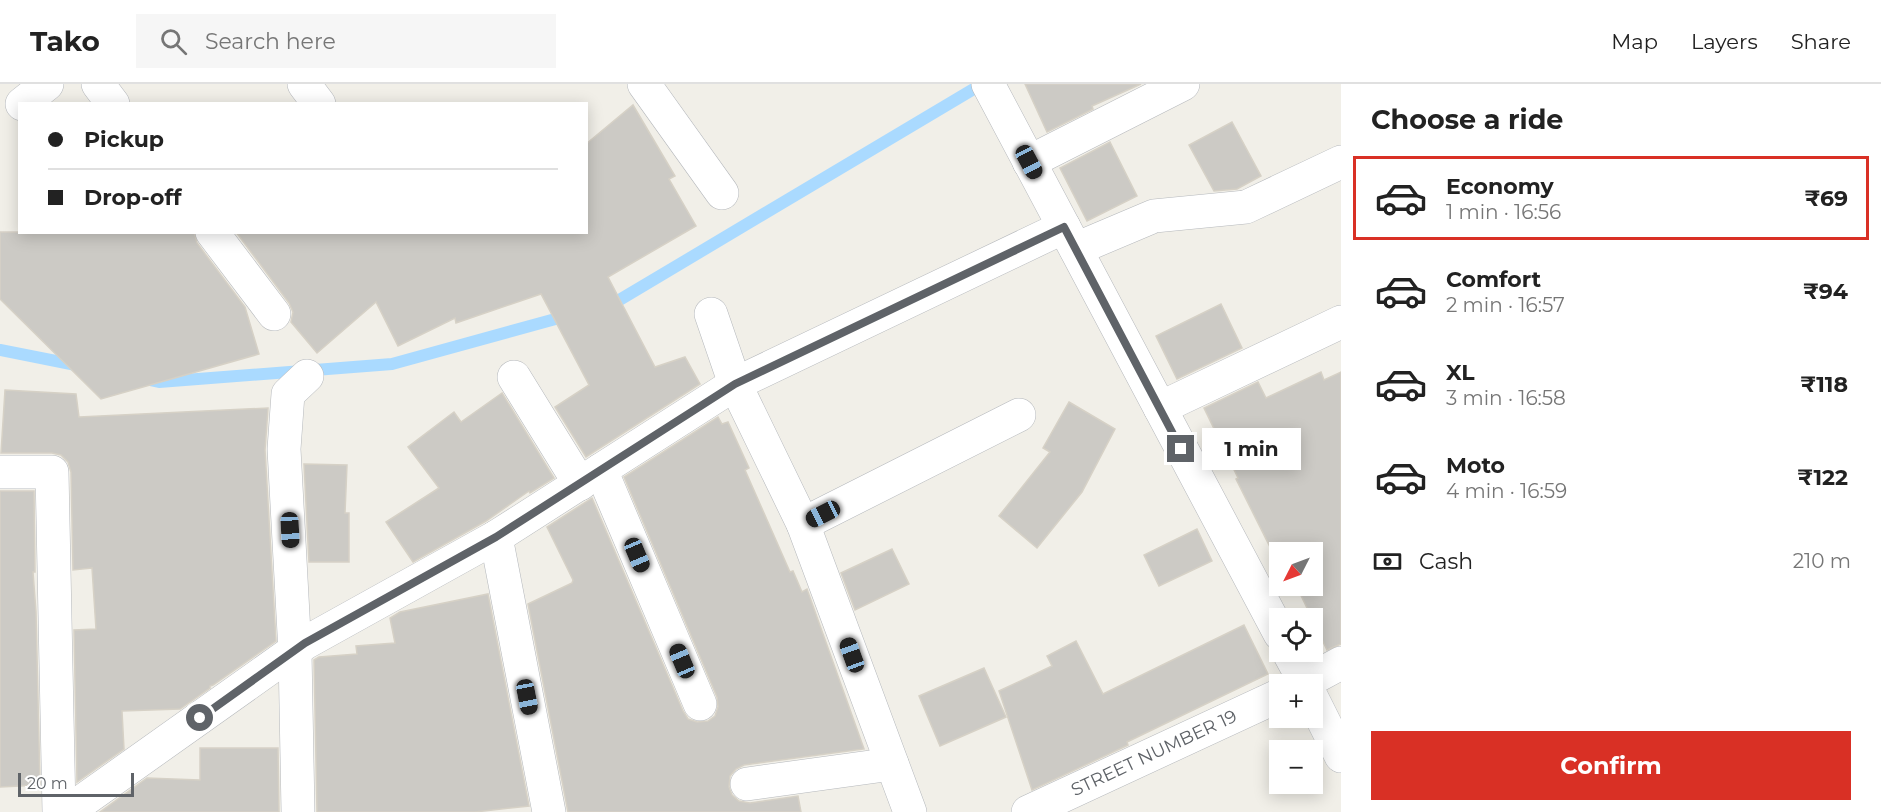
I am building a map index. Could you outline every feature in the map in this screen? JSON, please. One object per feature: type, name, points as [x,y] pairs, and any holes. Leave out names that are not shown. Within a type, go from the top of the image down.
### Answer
[{"type":"street","points":[[25,102],[46,84]]},
{"type":"street","points":[[98,84],[112,102]]},
{"type":"street","points":[[304,84],[318,102]]},
{"type":"street","points":[[644,84],[722,193]]},
{"type":"street","points":[[988,84],[1269,613]]},
{"type":"street","points":[[1029,162],[1183,84]]},
{"type":"street","points":[[0,122],[18,107]]},
{"type":"street","points":[[67,812],[305,643],[496,537],[735,384],[1070,238],[1154,216],[1246,207],[1341,162]]},
{"type":"street","points":[[214,234],[274,314]]},
{"type":"street","points":[[711,314],[735,384],[803,524],[910,812]]},
{"type":"street","points":[[1160,408],[1341,322]]},
{"type":"street","points":[[298,812],[295,652],[284,449],[288,394],[307,376]]},
{"type":"street","points":[[514,377],[591,477],[700,704]]},
{"type":"street","points":[[803,524],[1019,415]]},
{"type":"street","points":[[0,472],[52,472],[59,812]]},
{"type":"street","points":[[496,537],[549,812]]},
{"type":"street","name":"STREET NUMBER 19","points":[[1323,675],[1341,663]]},
{"type":"street","name":"STREET NUMBER 19","points":[[1028,812],[1269,703]]},
{"type":"street","points":[[1323,726],[1341,756]]},
{"type":"street","points":[[747,784],[892,764]]},
{"type":"building","points":[[1025,84],[1141,84],[1092,106],[1093,109],[1047,132]]},
{"type":"building","points":[[633,105],[675,176],[669,179],[696,226],[608,277],[655,367],[685,357],[700,384],[586,457],[555,407],[589,385],[541,294],[456,323],[455,318],[398,346],[376,302],[317,353],[291,322],[293,312],[289,303],[237,234],[588,234],[588,142]]},
{"type":"building","points":[[1232,122],[1261,176],[1237,189],[1214,191],[1189,145]]},
{"type":"building","points":[[1110,142],[1137,196],[1087,221],[1060,168]]},
{"type":"building","points":[[0,232],[18,232],[18,234],[195,234],[197,243],[245,307],[259,354],[101,399],[0,299]]},
{"type":"building","points":[[1221,304],[1242,348],[1177,379],[1156,336]]},
{"type":"building","points":[[1321,372],[1324,380],[1341,372],[1341,644],[1327,650],[1323,642],[1323,608],[1307,608],[1301,596],[1323,596],[1323,542],[1269,542],[1269,545],[1204,408],[1258,382],[1266,398]]},
{"type":"building","points":[[5,390],[76,394],[79,417],[268,408],[265,450],[276,641],[180,709],[122,711],[124,749],[77,782],[74,630],[96,629],[92,568],[73,570],[71,472],[68,462],[61,455],[52,453],[1,453]]},
{"type":"building","points":[[502,393],[554,478],[530,493],[529,491],[486,521],[413,562],[386,522],[439,488],[408,447],[454,412],[461,422]]},
{"type":"building","points":[[1069,402],[1115,429],[1082,492],[1037,548],[999,516],[1050,452],[1043,448]]},
{"type":"building","points":[[718,417],[722,424],[728,422],[749,468],[745,470],[790,572],[793,571],[802,592],[807,589],[864,749],[744,765],[730,776],[729,787],[732,795],[739,801],[750,803],[798,796],[801,812],[568,812],[528,604],[572,583],[573,580],[547,527],[592,498],[683,711],[688,719],[697,722],[708,721],[715,716],[718,707],[717,697],[624,477]]},
{"type":"building","points":[[304,464],[347,465],[345,513],[349,513],[349,562],[309,562]]},
{"type":"building","points":[[0,491],[34,491],[35,572],[33,572],[40,785],[0,787]]},
{"type":"building","points":[[1197,529],[1212,561],[1159,586],[1144,555]]},
{"type":"building","points":[[892,549],[909,584],[855,610],[841,573]]},
{"type":"building","points":[[488,594],[529,806],[475,812],[317,812],[314,660],[319,657],[357,654],[356,646],[395,643],[390,618],[400,612]]},
{"type":"building","points":[[1244,625],[1268,674],[1127,742],[1128,745],[1032,790],[999,691],[1052,666],[1047,656],[1076,641],[1103,694]]},
{"type":"building","points":[[984,668],[1006,717],[940,746],[919,696]]},
{"type":"building","points":[[200,748],[278,748],[279,812],[100,812],[147,778],[200,780]]},
{"type":"waterway","points":[[604,305],[616,302],[982,84]]},
{"type":"waterway","points":[[145,379],[159,382],[392,364],[570,315]]},
{"type":"waterway","points":[[0,350],[81,366]]},
{"type":"route","points":[[200,718],[305,643],[496,537],[735,384],[1064,227],[1181,449]]}]
